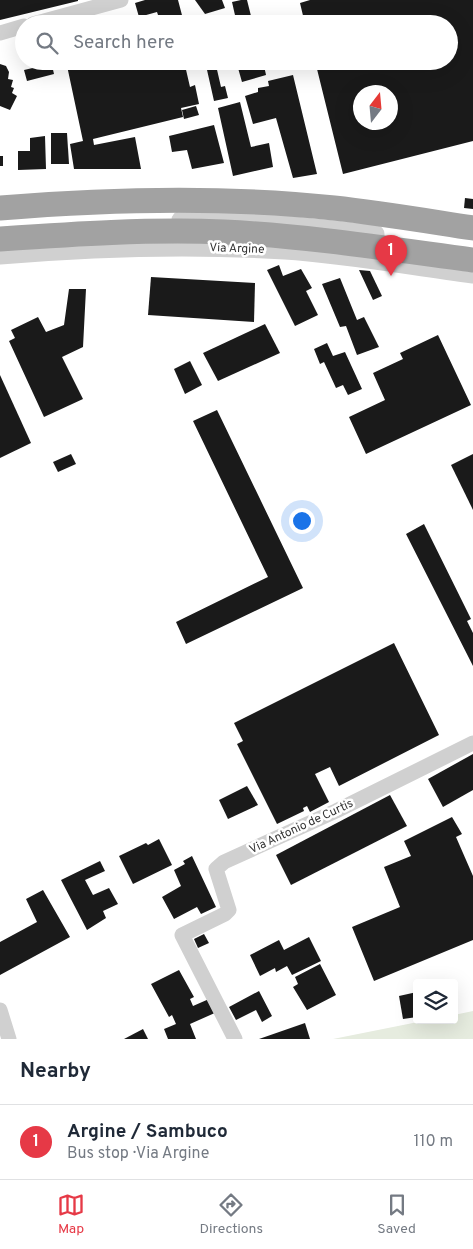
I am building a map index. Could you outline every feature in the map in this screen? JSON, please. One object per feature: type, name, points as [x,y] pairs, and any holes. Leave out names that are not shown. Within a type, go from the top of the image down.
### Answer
[{"type":"highway","points":[[0,208],[119,200],[225,201],[333,208],[473,228]]},
{"type":"highway","points":[[0,239],[110,232],[224,232],[335,241],[473,260]]},
{"type":"street","points":[[66,15],[121,0]]},
{"type":"street","points":[[0,33],[15,29]]},
{"type":"street","points":[[0,230],[111,221],[224,219],[337,229],[473,248]]},
{"type":"street","name":"Via Argine","points":[[0,255],[67,249],[179,245],[286,250],[473,274]]},
{"type":"street","name":"Via Antonio de Curtis","points":[[235,1039],[182,935],[225,914],[229,910],[217,877],[216,868],[224,862],[336,811],[473,743]]},
{"type":"street","points":[[0,1010],[9,1039]]},
{"type":"shaded area","points":[[473,1011],[473,1039],[333,1039],[413,1023],[458,1024],[458,1014]]},
{"type":"building","points":[[0,0],[78,0],[15,15],[0,20]]},
{"type":"building","points":[[145,0],[178,0],[182,15],[158,15],[157,12],[138,15],[135,3]]},
{"type":"building","points":[[195,0],[222,0],[225,8],[205,14]]},
{"type":"building","points":[[247,0],[251,15],[235,15],[232,2]]},
{"type":"building","points":[[310,0],[473,0],[473,141],[343,174],[317,70],[458,70],[458,15],[303,15],[300,3]]},
{"type":"building","points":[[0,64],[6,66],[9,72],[8,79],[13,80],[11,87],[14,88],[12,93],[17,96],[10,110],[0,106]]},
{"type":"building","points":[[24,70],[53,70],[54,74],[27,81]]},
{"type":"building","points":[[68,70],[186,70],[190,87],[195,85],[199,104],[181,108],[183,117],[93,139],[94,145],[135,137],[141,169],[74,169],[70,144],[83,141]]},
{"type":"building","points":[[207,70],[217,70],[221,87],[225,86],[228,98],[214,101]]},
{"type":"building","points":[[239,70],[265,70],[266,75],[242,82]]},
{"type":"building","points":[[293,75],[317,174],[293,178],[276,118],[253,124],[245,96],[258,92],[258,88],[269,86],[268,81]]},
{"type":"building","points":[[240,102],[251,147],[269,143],[273,167],[233,176],[218,108]]},
{"type":"building","points":[[196,106],[199,115],[184,119],[182,110]]},
{"type":"building","points":[[214,125],[224,163],[192,169],[187,150],[172,152],[169,136]]},
{"type":"building","points":[[51,133],[67,133],[69,164],[51,164]]},
{"type":"building","points":[[45,136],[46,169],[18,170],[18,151],[30,151],[30,138]]},
{"type":"building","points":[[0,156],[3,156],[3,166],[0,166]]},
{"type":"building","points":[[465,198],[473,199],[473,209],[464,208]]},
{"type":"building","points":[[279,265],[283,276],[301,269],[312,288],[306,291],[318,315],[295,326],[267,270]]},
{"type":"building","points":[[359,270],[370,271],[382,296],[373,300]]},
{"type":"building","points":[[151,277],[255,283],[254,322],[148,315]]},
{"type":"building","points":[[340,278],[357,320],[364,317],[379,347],[357,355],[346,326],[340,327],[322,284]]},
{"type":"building","points":[[69,289],[86,289],[83,347],[62,357],[83,399],[44,417],[9,341],[15,338],[11,330],[38,317],[46,332],[64,325]]},
{"type":"building","points":[[265,324],[280,353],[218,381],[203,353]]},
{"type":"building","points":[[438,335],[471,405],[366,454],[349,417],[385,400],[373,373],[403,359],[400,353]]},
{"type":"building","points":[[327,343],[333,356],[345,352],[362,389],[348,395],[343,385],[336,388],[324,362],[320,364],[314,349]]},
{"type":"building","points":[[190,361],[202,385],[185,394],[174,369]]},
{"type":"building","points":[[0,375],[31,443],[0,458]]},
{"type":"building","points":[[217,410],[303,588],[186,644],[176,622],[268,577],[193,421]]},
{"type":"building","points":[[71,454],[76,464],[58,472],[53,462]]},
{"type":"building","points":[[473,454],[473,510],[451,465]]},
{"type":"building","points":[[424,524],[471,619],[467,621],[473,633],[473,666],[406,534]]},
{"type":"building","points":[[394,643],[439,735],[339,786],[330,767],[315,774],[329,802],[310,812],[307,806],[303,808],[304,811],[277,824],[237,744],[243,741],[234,723]]},
{"type":"building","points":[[473,754],[473,790],[443,807],[428,779]]},
{"type":"building","points":[[247,786],[258,805],[228,819],[219,800]]},
{"type":"building","points":[[390,795],[407,826],[291,885],[276,855]]},
{"type":"building","points":[[452,817],[462,834],[456,837],[473,876],[473,940],[374,981],[352,927],[400,907],[384,867],[411,856],[404,841]]},
{"type":"building","points":[[159,839],[172,865],[133,884],[119,856]]},
{"type":"building","points":[[192,856],[216,907],[201,914],[197,907],[174,919],[162,897],[181,886],[174,870],[185,864],[183,861]]},
{"type":"building","points":[[100,861],[105,871],[85,880],[93,895],[109,888],[118,904],[103,911],[106,918],[87,930],[61,880]]},
{"type":"building","points":[[43,890],[70,937],[0,975],[0,942],[37,922],[26,899]]},
{"type":"building","points":[[204,934],[209,943],[198,948],[194,939]]},
{"type":"building","points":[[309,937],[321,961],[292,975],[287,966],[276,972],[275,968],[260,976],[250,955],[279,940],[284,950]]},
{"type":"building","points":[[320,964],[336,995],[307,1010],[293,987],[298,984],[295,977]]},
{"type":"building","points":[[179,970],[194,997],[190,999],[193,1006],[209,999],[217,1012],[190,1024],[196,1039],[168,1039],[164,1029],[176,1024],[172,1015],[169,1017],[151,984]]},
{"type":"building","points":[[259,991],[272,1016],[262,1022],[256,1010],[236,1020],[229,1007]]},
{"type":"building","points":[[413,993],[413,1018],[403,1019],[399,996]]},
{"type":"building","points":[[305,1023],[310,1039],[259,1039]]},
{"type":"building","points":[[143,1029],[148,1039],[124,1039]]},
{"type":"place","name":"Argine / Sambuco","points":[[391,276]]}]
